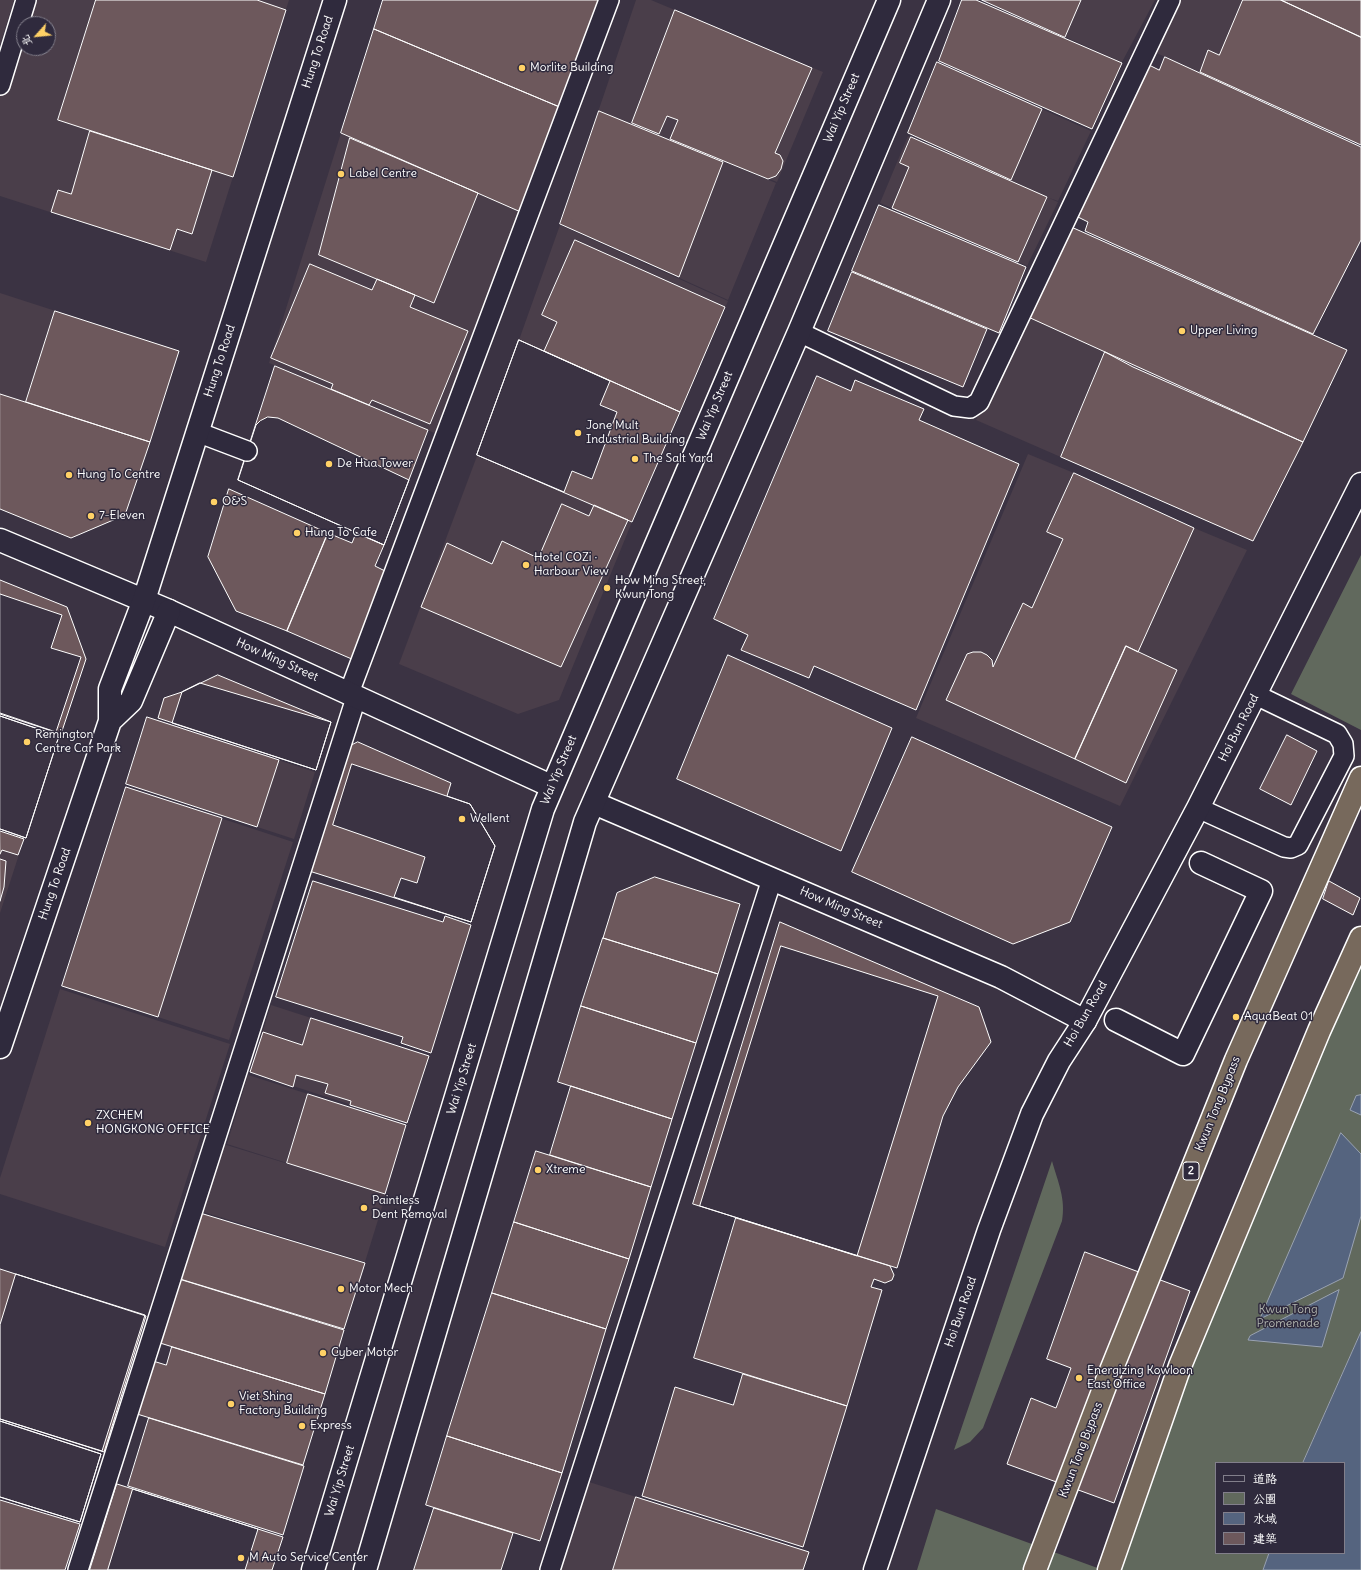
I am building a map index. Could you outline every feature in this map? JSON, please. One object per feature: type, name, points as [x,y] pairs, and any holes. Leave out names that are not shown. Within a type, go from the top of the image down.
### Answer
[{"type":"highway","name":"Kwun Tong Bypass","points":[[1035,1570],[1111,1370],[1236,1060],[1361,778]]},
{"type":"highway","points":[[1108,1570],[1180,1366],[1319,1031],[1361,938]]},
{"type":"street","name":"Hung To Road","points":[[0,1047],[110,721],[110,689],[144,600],[335,0]]},
{"type":"street","name":"Wai Yip Street","points":[[313,1570],[543,809],[889,0]]},
{"type":"street","points":[[365,1570],[571,863],[585,822],[799,332],[939,0]]},
{"type":"street","name":"Hoi Bun Road","points":[[875,1570],[987,1238],[1032,1114],[1059,1061],[1084,1021],[1198,808],[1361,484]]},
{"type":"street","name":"How Ming Street","points":[[0,540],[169,611],[552,786]]},
{"type":"street","name":"Hung To Road","points":[[110,721],[132,700],[169,611]]},
{"type":"street","name":"How Ming Street","points":[[594,802],[1001,976],[1084,1021]]},
{"type":"street","points":[[1116,1020],[1183,1054],[1261,891],[1200,862]]},
{"type":"lane","points":[[0,84],[26,0]]},
{"type":"lane","points":[[78,1570],[353,695],[609,0]]},
{"type":"lane","points":[[799,332],[954,406],[970,408],[979,402],[1170,0]]},
{"type":"lane","points":[[197,432],[247,451]]},
{"type":"lane","points":[[1198,808],[1284,847],[1291,848],[1298,845],[1344,756],[1343,744],[1337,734],[1256,695]]},
{"type":"lane","points":[[550,1570],[772,878]]},
{"type":"shaded area","points":[[0,0],[14,0],[0,45]]},
{"type":"shaded area","points":[[30,0],[289,0],[206,262],[0,196],[0,95],[16,44],[16,56],[56,56],[56,16],[25,16]]},
{"type":"shaded area","points":[[636,0],[651,0],[823,72],[777,182],[607,114],[776,183],[728,300],[560,224]]},
{"type":"shaded area","points":[[962,0],[976,0],[1117,60],[982,0],[1155,0],[1122,62],[1092,129],[939,61]]},
{"type":"shaded area","points":[[1177,0],[1361,0],[1361,145],[1152,51]]},
{"type":"shaded area","points":[[937,62],[1091,131],[1058,201],[1049,198],[1058,202],[1027,266],[880,203],[908,136],[1025,187],[908,133]]},
{"type":"shaded area","points":[[341,133],[523,213],[439,435],[269,363]]},
{"type":"shaded area","points":[[560,225],[728,301],[680,412],[519,340]]},
{"type":"shaded area","points":[[0,293],[179,351],[150,442],[0,394]]},
{"type":"shaded area","points":[[1026,316],[1303,442],[1253,541],[976,420]]},
{"type":"shaded area","points":[[1028,454],[1247,550],[1120,806],[916,718]]},
{"type":"shaded area","name":"Hotel COZi ∙ Harbour View","points":[[477,456],[632,522],[559,700],[518,714],[399,664]]},
{"type":"shaded area","points":[[147,717],[315,772],[294,839],[126,784]]},
{"type":"shaded area","points":[[126,787],[293,842],[229,1040],[62,986]]},
{"type":"shaded area","points":[[0,831],[24,839],[0,913]]},
{"type":"shaded area","points":[[60,989],[230,1044],[165,1247],[0,1194],[0,1178]]},
{"type":"shaded area","points":[[271,1005],[429,1056],[407,1123],[250,1072]]},
{"type":"shaded area","points":[[248,1075],[406,1125],[385,1194],[227,1144]]},
{"type":"shaded area","points":[[220,1143],[386,1194],[365,1262],[200,1211]]},
{"type":"shaded area","points":[[586,1481],[809,1552],[803,1570],[558,1570]]},
{"type":"green space","points":[[1361,555],[1361,730],[1291,694]]},
{"type":"green space","name":"Kwun Tong Promenade","points":[[1361,957],[1361,1332],[1303,1462],[1215,1462],[1215,1554],[1269,1554],[1263,1570],[1111,1570],[1253,1206]]},
{"type":"green space","points":[[1052,1161],[1062,1198],[1062,1221],[983,1428],[970,1442],[954,1450]]},
{"type":"green space","points":[[936,1509],[1103,1570],[917,1570]]},
{"type":"water","points":[[1361,1095],[1361,1115],[1350,1110],[1356,1096]]},
{"type":"water","points":[[1341,1133],[1361,1154],[1361,1216],[1343,1278],[1260,1319]]},
{"type":"water","points":[[1339,1290],[1322,1347],[1248,1340],[1250,1336]]},
{"type":"water","points":[[1361,1332],[1361,1570],[1263,1570],[1269,1554],[1345,1554],[1345,1462],[1303,1462]]},
{"type":"building","points":[[96,0],[257,0],[286,10],[233,177],[58,120]]},
{"type":"building","name":"Morlite Building","points":[[383,0],[602,0],[562,108],[374,29]]},
{"type":"building","points":[[962,0],[976,0],[1122,63],[1092,129],[939,61]]},
{"type":"building","points":[[982,0],[1081,0],[1065,37]]},
{"type":"building","points":[[1243,0],[1281,0],[1361,37],[1361,145],[1200,72],[1208,50],[1219,55]]},
{"type":"building","points":[[1281,0],[1361,0],[1361,37]]},
{"type":"building","points":[[675,10],[812,68],[775,153],[780,155],[783,161],[781,169],[776,176],[768,179],[670,139],[678,120],[667,116],[659,134],[632,123]]},
{"type":"building","points":[[374,29],[562,108],[523,213],[341,133]]},
{"type":"building","points":[[1165,57],[1361,147],[1361,240],[1313,334],[1085,231],[1088,222],[1074,215],[1147,64],[1159,70]]},
{"type":"building","points":[[937,62],[1042,109],[1011,180],[908,133]]},
{"type":"building","points":[[599,111],[723,162],[679,277],[560,224]]},
{"type":"building","points":[[90,131],[212,170],[192,234],[177,229],[170,250],[51,212],[58,190],[71,194]]},
{"type":"building","points":[[911,137],[1047,197],[1018,262],[892,208],[909,167],[900,163]]},
{"type":"building","points":[[350,138],[478,193],[434,303],[319,255]]},
{"type":"building","points":[[879,205],[1026,267],[999,333],[852,271]]},
{"type":"building","name":"Upper Living","points":[[1069,226],[1347,350],[1303,442],[1026,316]]},
{"type":"building","points":[[575,240],[725,307],[680,412],[544,351],[557,322],[542,315]]},
{"type":"building","points":[[310,264],[372,290],[377,279],[415,295],[410,307],[468,331],[430,424],[372,400],[369,405],[331,389],[333,384],[271,358]]},
{"type":"building","points":[[852,272],[987,329],[963,387],[828,331]]},
{"type":"building","points":[[55,311],[179,351],[150,442],[26,402]]},
{"type":"building","name":"Jone Mult Industrial Building","points":[[519,340],[680,412],[632,522],[477,455]]},
{"type":"building","name":"Jone Mult Industrial Building","points":[[519,340],[610,381],[600,405],[617,412],[592,479],[572,471],[564,492],[477,455]]},
{"type":"building","points":[[1105,352],[1133,367],[1303,442],[1253,541],[1061,457]]},
{"type":"building","name":"De Hua Tower","points":[[275,366],[428,430],[384,545],[238,480]]},
{"type":"building","points":[[817,376],[851,391],[855,380],[924,409],[919,420],[1019,464],[916,710],[814,666],[809,678],[741,650],[748,635],[714,619]]},
{"type":"building","name":"Hung To Centre","points":[[0,394],[150,442],[125,515],[71,538],[0,509]]},
{"type":"building","points":[[268,417],[278,418],[409,480],[384,545],[238,480],[256,425]]},
{"type":"building","points":[[1074,473],[1194,528],[1138,652],[1126,646],[1075,759],[946,700],[967,654],[981,652],[987,655],[992,660],[993,667],[1023,603],[1032,608],[1063,539],[1047,532]]},
{"type":"building","points":[[229,489],[328,533],[287,631],[236,611],[208,557]]},
{"type":"building","points":[[562,504],[589,516],[594,505],[628,520],[561,667],[421,607],[447,543],[492,564],[502,541],[538,558]]},
{"type":"building","points":[[328,533],[352,543],[356,533],[384,545],[375,566],[387,572],[354,660],[287,631]]},
{"type":"building","points":[[0,580],[67,607],[86,659],[61,734],[0,714]]},
{"type":"building","points":[[0,594],[62,615],[51,648],[81,657],[56,732],[0,713]]},
{"type":"building","points":[[1126,646],[1177,670],[1126,783],[1075,759]]},
{"type":"building","points":[[728,655],[892,728],[841,851],[677,779]]},
{"type":"building","points":[[218,675],[331,722],[316,770],[158,718],[164,698],[182,692]]},
{"type":"building","points":[[200,683],[331,722],[316,770],[172,723],[182,692]]},
{"type":"building","points":[[0,716],[59,736],[26,838],[0,829]]},
{"type":"building","points":[[0,716],[59,736],[26,838],[0,829]]},
{"type":"building","points":[[147,717],[279,760],[257,827],[126,784]]},
{"type":"building","points":[[1287,735],[1317,751],[1291,805],[1260,789]]},
{"type":"building","points":[[912,737],[1112,827],[1070,922],[1013,944],[852,872]]},
{"type":"building","points":[[358,742],[451,783],[447,796],[470,804],[495,846],[471,922],[306,870],[346,748]]},
{"type":"building","points":[[352,764],[470,804],[495,846],[471,922],[394,897],[401,878],[417,883],[425,857],[333,825]]},
{"type":"building","points":[[126,787],[222,818],[158,1017],[62,986]]},
{"type":"building","points":[[0,831],[24,839],[18,855],[2,850],[0,854]]},
{"type":"building","points":[[0,859],[6,861],[4,887],[0,901]]},
{"type":"building","points":[[655,877],[740,904],[718,974],[603,938],[617,893]]},
{"type":"building","points":[[313,881],[443,922],[445,916],[471,925],[431,1053],[401,1043],[403,1037],[276,997]]},
{"type":"building","points":[[1329,881],[1360,898],[1353,915],[1323,899]]},
{"type":"building","points":[[780,922],[979,1007],[991,1042],[958,1087],[943,1116],[897,1268],[693,1204]]},
{"type":"building","points":[[603,938],[718,974],[696,1043],[581,1006]]},
{"type":"building","points":[[781,946],[938,996],[857,1256],[700,1206]]},
{"type":"building","points":[[581,1006],[696,1043],[672,1119],[558,1082]]},
{"type":"building","points":[[311,1018],[429,1056],[407,1123],[350,1105],[351,1101],[325,1093],[328,1084],[296,1075],[293,1087],[250,1072],[263,1032],[302,1045]]},
{"type":"building","points":[[571,1086],[672,1119],[651,1187],[550,1155]]},
{"type":"building","points":[[308,1094],[406,1125],[385,1194],[287,1163]]},
{"type":"building","points":[[536,1151],[651,1187],[629,1259],[514,1222]]},
{"type":"building","points":[[200,1213],[365,1263],[344,1329],[180,1279]]},
{"type":"building","points":[[736,1218],[890,1266],[894,1275],[892,1280],[885,1283],[874,1279],[871,1287],[882,1290],[847,1406],[694,1358]]},
{"type":"building","points":[[514,1222],[629,1259],[606,1329],[492,1293]]},
{"type":"building","points":[[1085,1252],[1190,1291],[1114,1503],[1007,1464],[1031,1398],[1056,1408],[1071,1368],[1047,1359]]},
{"type":"building","points":[[0,1269],[146,1316],[104,1452],[0,1419]]},
{"type":"building","points":[[16,1274],[145,1315],[102,1451],[0,1419],[0,1325]]},
{"type":"building","points":[[179,1279],[344,1330],[325,1394],[160,1343]]},
{"type":"building","points":[[492,1293],[606,1329],[562,1473],[447,1436]]},
{"type":"building","name":"Viet Shing Factory Building","points":[[172,1347],[325,1394],[303,1465],[137,1414],[153,1361],[166,1365]]},
{"type":"building","points":[[743,1374],[847,1406],[803,1547],[642,1496],[675,1387],[733,1405]]},
{"type":"building","points":[[149,1418],[304,1466],[283,1535],[128,1486]]},
{"type":"building","points":[[0,1421],[101,1454],[80,1522],[0,1497]]},
{"type":"building","points":[[0,1421],[101,1454],[80,1522],[0,1497]]},
{"type":"building","points":[[447,1436],[562,1473],[540,1541],[426,1505]]},
{"type":"building","points":[[117,1484],[283,1537],[272,1570],[90,1570]]},
{"type":"building","points":[[133,1489],[258,1529],[245,1570],[108,1570]]},
{"type":"building","points":[[636,1497],[809,1552],[803,1570],[613,1570]]},
{"type":"building","points":[[0,1500],[80,1524],[65,1570],[0,1570]]},
{"type":"building","points":[[434,1508],[513,1533],[501,1570],[414,1570]]},
{"type":"place","name":"Morlite Building","points":[[522,68]]},
{"type":"place","name":"Label Centre","points":[[341,174]]},
{"type":"place","name":"Upper Living","points":[[1182,331]]},
{"type":"place","name":"Jone Mult Industrial Building","points":[[578,433]]},
{"type":"place","name":"The Salt Yard","points":[[635,459]]},
{"type":"place","name":"De Hua Tower","points":[[329,464]]},
{"type":"place","name":"Hung To Centre","points":[[69,475]]},
{"type":"place","name":"O&S","points":[[214,502]]},
{"type":"place","name":"7-Eleven","points":[[91,516]]},
{"type":"place","name":"Hung To Cafe","points":[[297,533]]},
{"type":"place","name":"Hotel COZi ∙ Harbour View","points":[[526,565]]},
{"type":"place","name":"How Ming Street, Kwun Tong","points":[[607,588]]},
{"type":"place","name":"Remington Centre Car Park","points":[[27,742]]},
{"type":"place","name":"Wellent","points":[[462,819]]},
{"type":"place","name":"AquaBeat 01","points":[[1236,1017]]},
{"type":"place","name":"ZXCHEM HONGKONG OFFICE","points":[[88,1123]]},
{"type":"place","name":"Xtreme","points":[[538,1170]]},
{"type":"place","name":"Paintless Dent Removal","points":[[364,1208]]},
{"type":"place","name":"Motor Mech","points":[[341,1289]]},
{"type":"place","name":"Cyber Motor","points":[[323,1353]]},
{"type":"place","name":"Energizing Kowloon East Office","points":[[1079,1378]]},
{"type":"place","name":"Viet Shing Factory Building","points":[[231,1404]]},
{"type":"place","name":"Express","points":[[302,1426]]},
{"type":"place","name":"M Auto Service Center","points":[[241,1558]]}]
